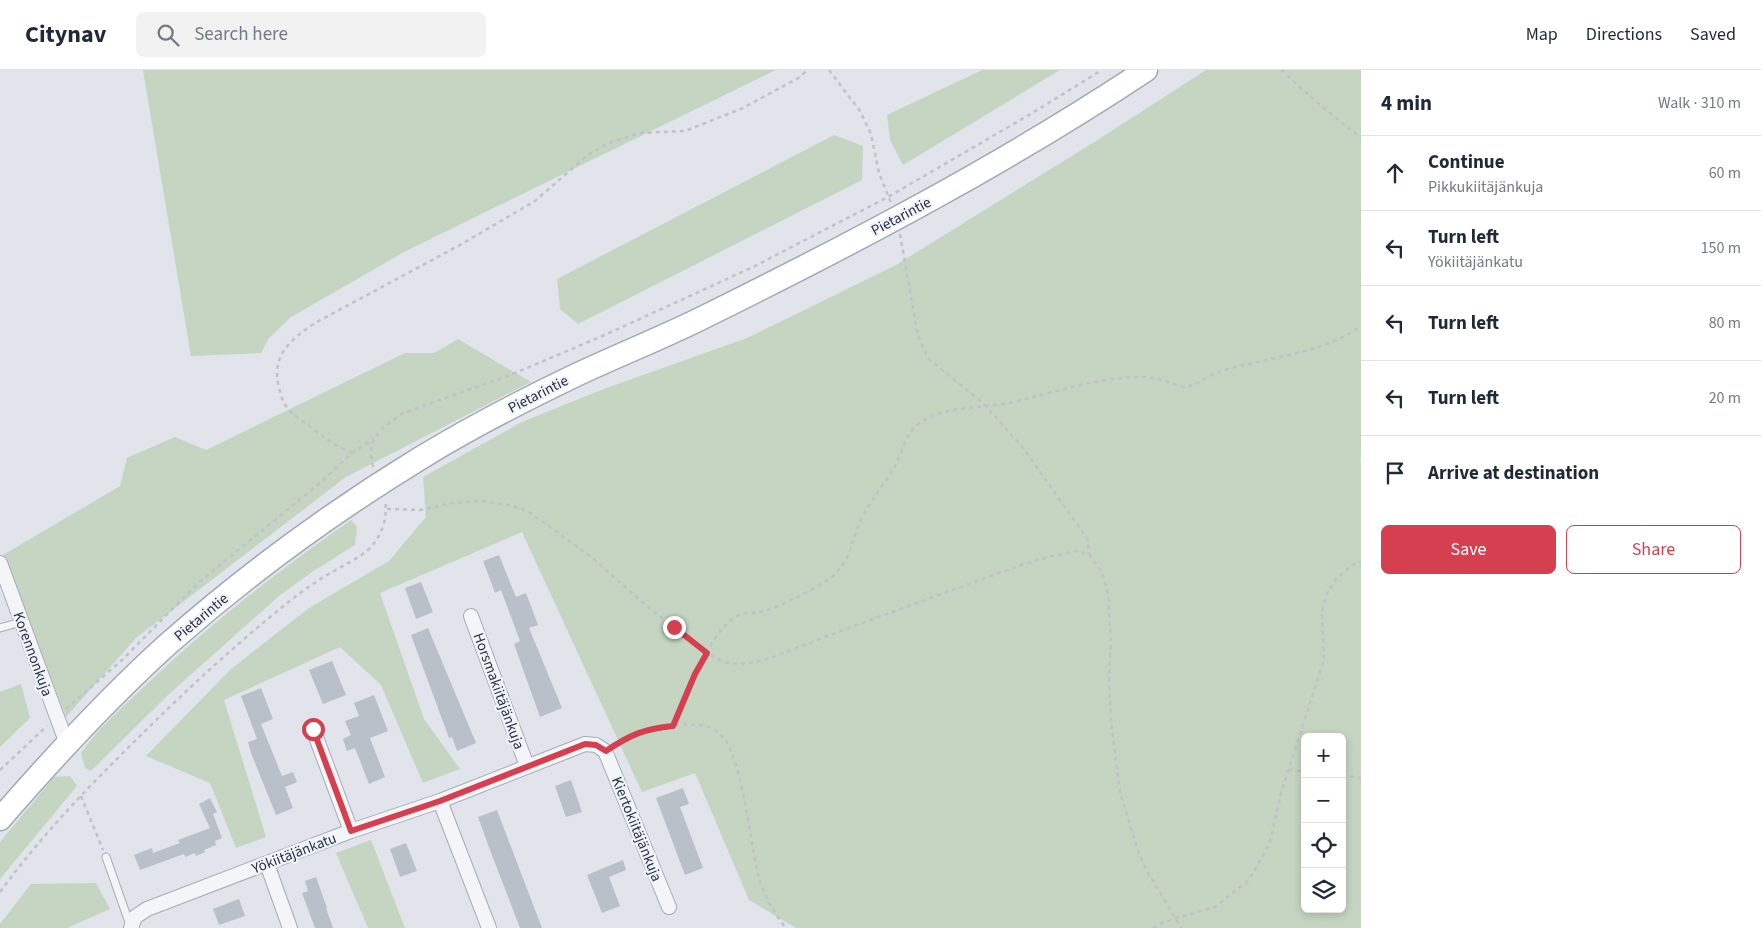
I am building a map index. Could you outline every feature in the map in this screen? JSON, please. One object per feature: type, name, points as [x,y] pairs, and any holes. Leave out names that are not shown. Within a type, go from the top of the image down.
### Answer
[{"type":"main road","name":"Pietarintie","points":[[0,819],[106,703],[167,645],[223,598],[316,527],[384,481],[464,432],[573,377],[694,322],[898,219],[1001,161],[1146,70]]},
{"type":"street","name":"Korennonkuja","points":[[0,563],[67,744]]},
{"type":"street","name":"Horsmakiitäjänkuja","points":[[471,616],[526,766]]},
{"type":"street","points":[[313,729],[351,831]]},
{"type":"street","name":"Yökiitäjänkatu","points":[[130,928],[135,916],[147,909],[351,831],[440,801],[585,744],[596,745],[606,751]]},
{"type":"street","name":"Kiertokiitäjänkuja","points":[[606,751],[669,907]]},
{"type":"street","points":[[440,801],[489,928]]},
{"type":"street","points":[[267,864],[290,928]]},
{"type":"lane","points":[[0,628],[21,622]]},
{"type":"lane","points":[[106,857],[130,928]]},
{"type":"path","points":[[352,453],[342,449],[323,436],[286,407],[278,383],[278,362],[296,336],[315,323],[460,245],[535,201],[589,154],[609,143],[640,133],[685,131],[743,108],[800,77],[807,70]]},
{"type":"path","points":[[830,70],[860,111],[871,134],[880,173],[898,219],[918,336],[928,358],[985,405],[1024,449],[1088,540],[1089,554],[1102,572],[1108,594],[1111,642],[1108,681],[1120,792],[1137,848],[1147,871],[1181,928]]},
{"type":"path","points":[[0,770],[123,659],[197,584],[320,483],[352,453],[375,438],[388,423],[403,413],[508,376],[607,334],[753,267],[888,197],[1102,70]]},
{"type":"path","points":[[1281,70],[1361,138]]},
{"type":"path","points":[[673,726],[695,674],[707,653],[718,635],[737,615],[761,612],[805,593],[833,576],[846,561],[862,516],[895,465],[915,426],[928,418],[955,409],[1006,404],[1102,380],[1144,377],[1163,380],[1183,387],[1199,383],[1215,374],[1275,358],[1294,355],[1328,344],[1347,336],[1361,326]]},
{"type":"path","points":[[373,470],[371,451],[375,438]]},
{"type":"path","points":[[0,892],[81,796],[196,682],[281,608],[311,585],[355,560],[370,548],[379,536],[384,523],[386,509],[384,494]]},
{"type":"path","points":[[386,509],[420,510],[452,503],[480,501],[510,505],[529,512],[590,556],[649,608],[707,653],[723,662],[739,664],[761,661],[1021,565],[1075,551],[1089,554]]},
{"type":"path","points":[[1152,928],[1164,922],[1215,907],[1249,880],[1270,843],[1281,793],[1324,660],[1322,612],[1326,595],[1336,579],[1352,565],[1361,562]]},
{"type":"path","points":[[606,751],[630,736],[650,728],[691,724],[705,726],[719,733],[730,746],[736,764],[758,875],[764,894],[786,928]]},
{"type":"path","points":[[1288,770],[1301,771]]},
{"type":"path","points":[[1346,776],[1361,778]]},
{"type":"path","points":[[81,796],[106,857]]},
{"type":"green space","points":[[143,70],[776,70],[406,251],[291,317],[269,338],[261,353],[191,356]]},
{"type":"green space","points":[[982,70],[1060,70],[903,165],[890,140],[887,115]]},
{"type":"green space","points":[[1206,70],[1361,70],[1361,928],[796,928],[749,900],[695,773],[642,792],[522,532],[380,593],[424,719],[460,769],[423,783],[381,685],[340,647],[224,700],[266,837],[236,848],[210,783],[146,756],[231,669],[309,608],[389,561],[426,517],[423,477],[522,422],[601,390],[747,338],[896,265],[1096,141]]},
{"type":"green space","points":[[834,135],[863,146],[862,180],[578,324],[560,309],[557,279]]},
{"type":"green space","points":[[458,339],[531,382],[346,477],[136,638],[66,717],[3,555],[120,486],[127,458],[175,437],[206,450],[405,353],[434,353]]},
{"type":"green space","points":[[351,520],[357,527],[355,545],[312,572],[279,596],[168,695],[91,771],[85,768],[81,753],[88,743],[147,684],[195,640],[246,598]]},
{"type":"green space","points":[[21,684],[30,718],[0,747],[0,692]]},
{"type":"green space","points":[[70,776],[77,786],[0,879],[0,842],[54,777]]},
{"type":"green space","points":[[371,840],[405,928],[368,928],[336,853]]},
{"type":"green space","points":[[96,883],[110,909],[67,928],[0,928],[0,924],[31,884]]},
{"type":"building","points":[[499,555],[516,597],[526,593],[538,625],[529,628],[562,708],[540,717],[514,644],[520,641],[501,590],[495,593],[483,561]]},
{"type":"building","points":[[421,582],[433,612],[416,619],[405,588]]},
{"type":"building","points":[[428,628],[476,743],[457,751],[452,737],[449,738],[411,635]]},
{"type":"building","points":[[332,661],[346,695],[323,704],[309,670]]},
{"type":"building","points":[[261,688],[273,719],[261,724],[282,776],[293,772],[297,782],[285,787],[293,808],[276,815],[251,753],[248,742],[257,739],[241,696]]},
{"type":"building","points":[[374,695],[388,731],[370,738],[385,777],[369,784],[355,748],[347,751],[343,739],[351,735],[345,721],[359,716],[354,703]]},
{"type":"building","points":[[571,780],[582,812],[566,817],[555,786]]},
{"type":"building","points":[[683,788],[689,804],[680,807],[703,868],[685,875],[656,798]]},
{"type":"building","points":[[210,798],[217,812],[213,814],[222,838],[215,841],[216,845],[196,856],[195,853],[185,857],[184,854],[140,870],[134,855],[152,848],[153,853],[180,843],[178,840],[210,828],[199,804]]},
{"type":"building","points":[[497,810],[542,928],[520,928],[490,850],[478,817]]},
{"type":"building","points":[[406,843],[417,871],[400,877],[390,849]]},
{"type":"building","points":[[623,860],[626,870],[609,877],[620,906],[602,913],[587,875]]},
{"type":"building","points":[[316,877],[333,928],[315,928],[302,893],[308,891],[305,881]]},
{"type":"building","points":[[239,899],[245,916],[219,925],[213,909]]},
{"type":"route","points":[[313,729],[351,831],[440,801],[585,744],[596,745],[606,751],[630,736],[650,728],[673,726],[695,674],[707,653],[674,627]]}]
